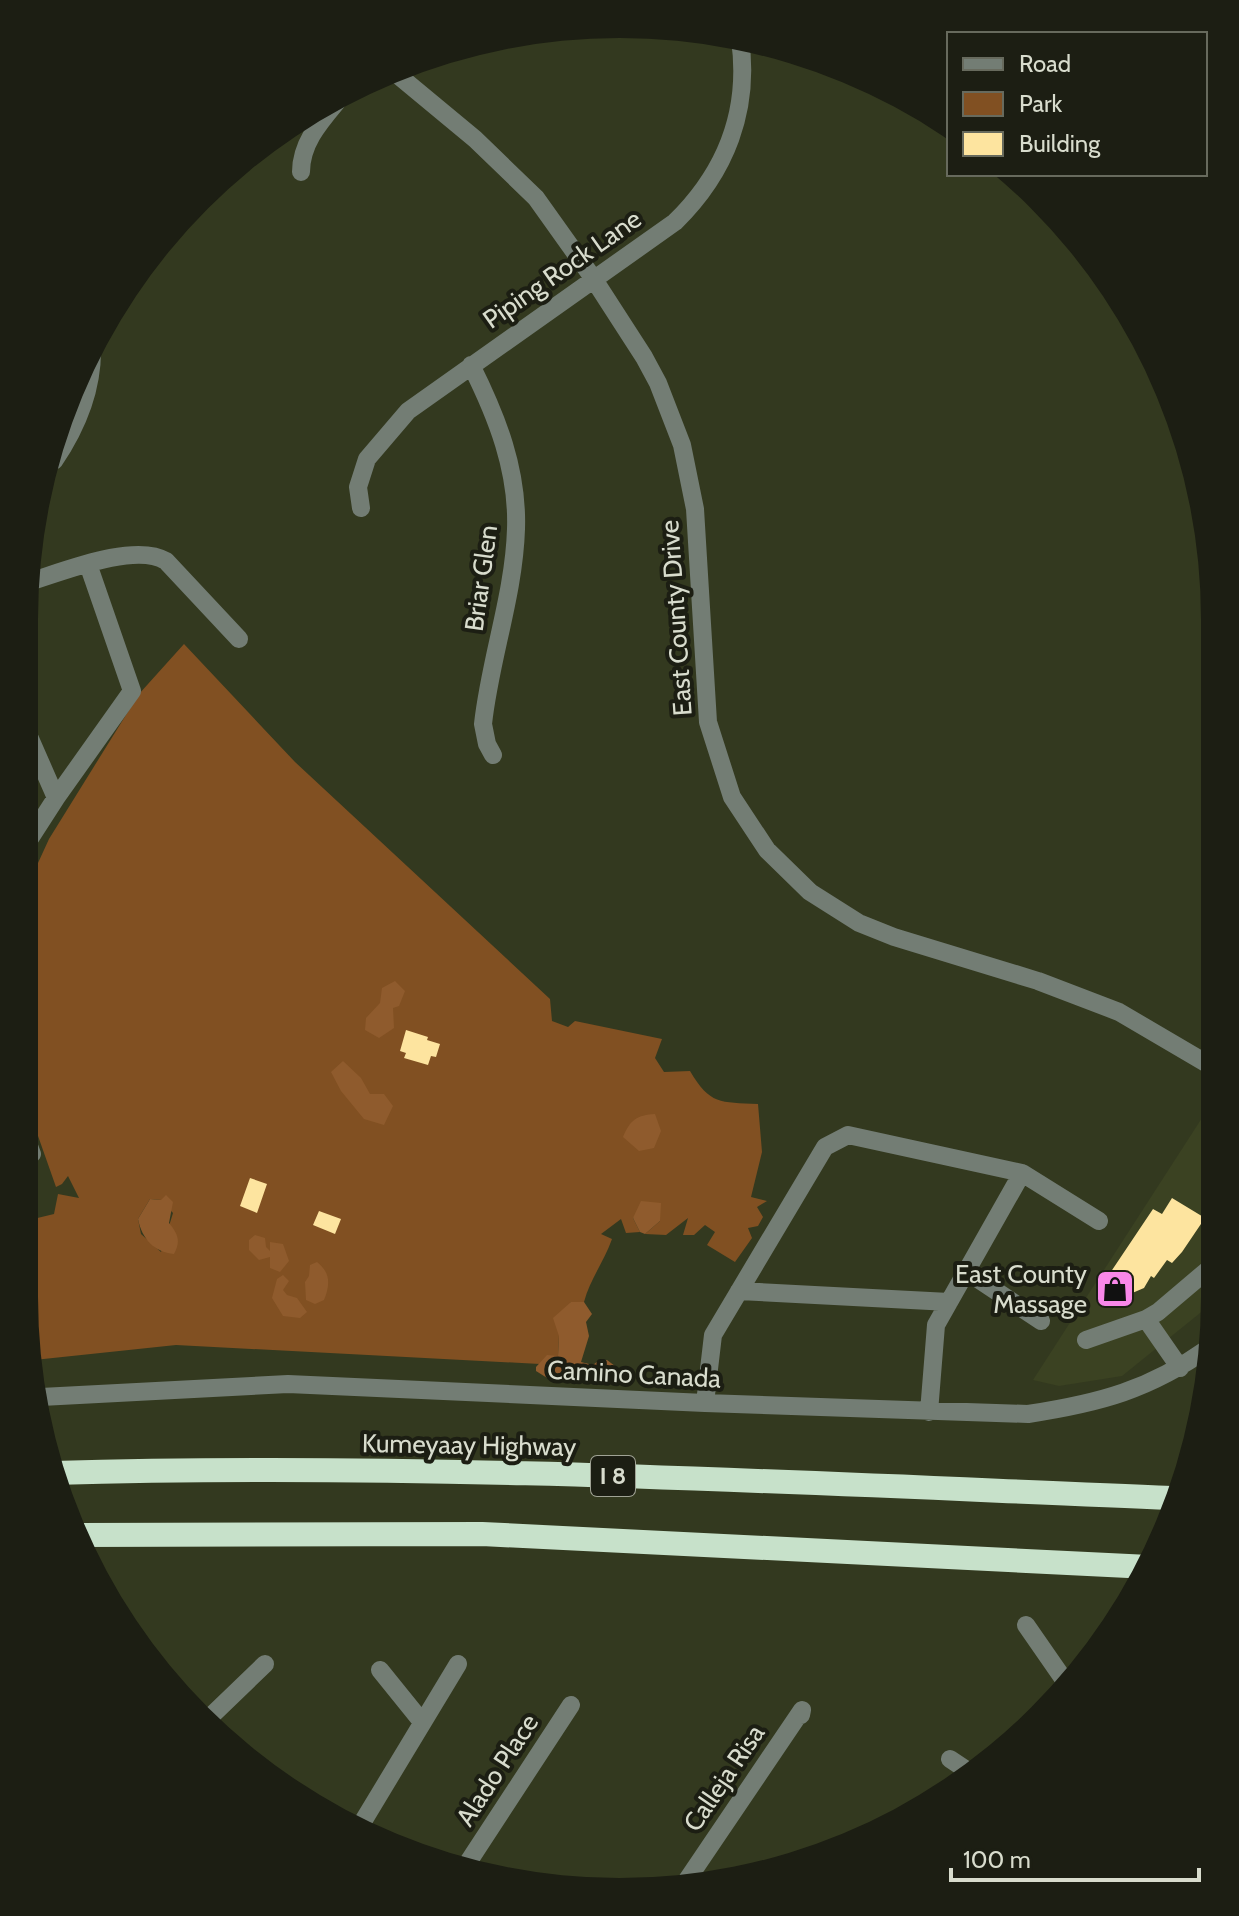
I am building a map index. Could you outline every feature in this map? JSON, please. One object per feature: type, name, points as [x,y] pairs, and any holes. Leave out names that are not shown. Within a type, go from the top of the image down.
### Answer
[{"type":"highway","name":"Kumeyaay Highway","points":[[66,1473],[495,1471],[1165,1498]]},
{"type":"highway","points":[[89,1535],[482,1534],[1134,1566]]},
{"type":"street","name":"Piping Rock Lane","points":[[361,508],[358,487],[361,473],[379,442],[408,411],[675,222],[703,192],[725,156],[738,116],[743,75],[741,51]]},
{"type":"street","name":"East County Drive","points":[[403,80],[515,176],[556,223],[658,383],[682,445],[695,509],[708,722],[732,797],[767,850],[810,892],[859,923],[894,937],[1038,981],[1119,1012],[1201,1060]]},
{"type":"street","points":[[301,172],[302,153],[325,119]]},
{"type":"street","name":"Briar Glen","points":[[471,365],[504,439],[516,517],[512,566],[483,724],[493,755]]},
{"type":"street","points":[[66,442],[82,409],[88,384]]},
{"type":"street","points":[[39,579],[88,564],[138,554],[158,556],[239,639]]},
{"type":"street","points":[[38,826],[132,691],[88,564]]},
{"type":"street","points":[[38,757],[56,798]]},
{"type":"street","points":[[705,1403],[713,1335],[825,1147],[848,1135],[1022,1173],[1099,1221]]},
{"type":"street","points":[[929,1412],[936,1325],[1022,1173]]},
{"type":"street","points":[[966,1271],[1041,1321]]},
{"type":"street","points":[[1086,1340],[1146,1319],[1201,1276]]},
{"type":"street","points":[[739,1291],[949,1302]]},
{"type":"street","points":[[1146,1319],[1180,1368]]},
{"type":"street","name":"Camino Canada","points":[[47,1397],[288,1384],[1028,1414],[1078,1406],[1129,1392],[1180,1368],[1198,1356]]},
{"type":"street","points":[[1026,1625],[1061,1675]]},
{"type":"street","points":[[214,1713],[265,1664]]},
{"type":"street","points":[[364,1819],[458,1664]]},
{"type":"street","points":[[380,1670],[422,1722]]},
{"type":"street","name":"Alado Place","points":[[471,1858],[571,1705]]},
{"type":"street","name":"Calleja Risa","points":[[691,1873],[802,1710],[801,1715]]},
{"type":"street","points":[[950,1759],[961,1767]]},
{"type":"shaded area","points":[[395,981],[405,991],[399,1006],[393,1008],[394,1028],[379,1038],[365,1030],[366,1018],[380,1003],[382,988]]},
{"type":"shaded area","points":[[343,1061],[361,1078],[370,1094],[384,1094],[393,1106],[384,1125],[364,1119],[341,1091],[331,1072]]},
{"type":"shaded area","points":[[655,1114],[661,1131],[654,1148],[639,1151],[623,1137],[635,1120]]},
{"type":"shaded area","points":[[1201,1120],[1201,1313],[1122,1376],[1059,1386],[1033,1380]]},
{"type":"shaded area","points":[[166,1195],[173,1202],[169,1223],[178,1238],[174,1254],[150,1243],[142,1233],[138,1219],[150,1199],[161,1200]]},
{"type":"shaded area","points":[[641,1201],[661,1203],[660,1221],[645,1234],[640,1232],[633,1218]]},
{"type":"shaded area","points":[[255,1235],[265,1238],[270,1251],[270,1242],[283,1244],[289,1261],[280,1272],[270,1268],[270,1257],[259,1260],[249,1250],[249,1240]]},
{"type":"shaded area","points":[[317,1262],[325,1270],[328,1284],[324,1300],[315,1304],[306,1300],[305,1282],[310,1265]]},
{"type":"shaded area","points":[[283,1275],[289,1281],[283,1290],[297,1298],[307,1312],[300,1318],[283,1316],[272,1298],[277,1279]]},
{"type":"shaded area","points":[[571,1302],[584,1302],[592,1314],[586,1322],[589,1336],[581,1362],[593,1365],[607,1360],[615,1366],[614,1378],[606,1384],[552,1381],[536,1371],[547,1355],[558,1356],[559,1336],[553,1318]]},
{"type":"green space","points":[[184,644],[295,762],[550,999],[552,1021],[568,1027],[575,1021],[662,1039],[655,1058],[664,1072],[690,1071],[704,1090],[717,1100],[758,1104],[762,1152],[751,1197],[767,1201],[757,1207],[763,1217],[758,1226],[748,1228],[752,1238],[735,1262],[707,1245],[715,1232],[705,1225],[694,1235],[683,1235],[688,1218],[666,1235],[645,1234],[660,1221],[660,1203],[633,1218],[640,1232],[626,1233],[621,1219],[601,1234],[612,1239],[584,1302],[571,1302],[559,1336],[558,1357],[540,1364],[176,1345],[42,1359],[38,1218],[54,1214],[58,1194],[79,1198],[68,1176],[56,1187],[38,1136],[38,863],[49,839],[139,694]],"holes":[[[150,1199],[161,1200],[173,1213],[161,1252],[141,1234],[138,1219]]]},
{"type":"building","points":[[406,1030],[440,1044],[436,1057],[431,1056],[428,1065],[404,1058],[406,1053],[400,1051]]},
{"type":"building","points":[[250,1178],[267,1184],[257,1213],[240,1206]]},
{"type":"building","points":[[1172,1198],[1201,1216],[1201,1224],[1182,1252],[1172,1263],[1167,1260],[1144,1288],[1109,1303],[1096,1294],[1153,1209],[1162,1214]]},
{"type":"building","points":[[319,1211],[341,1219],[335,1234],[313,1225]]},
{"type":"place","name":"East County Massage","points":[[1115,1289]]}]
